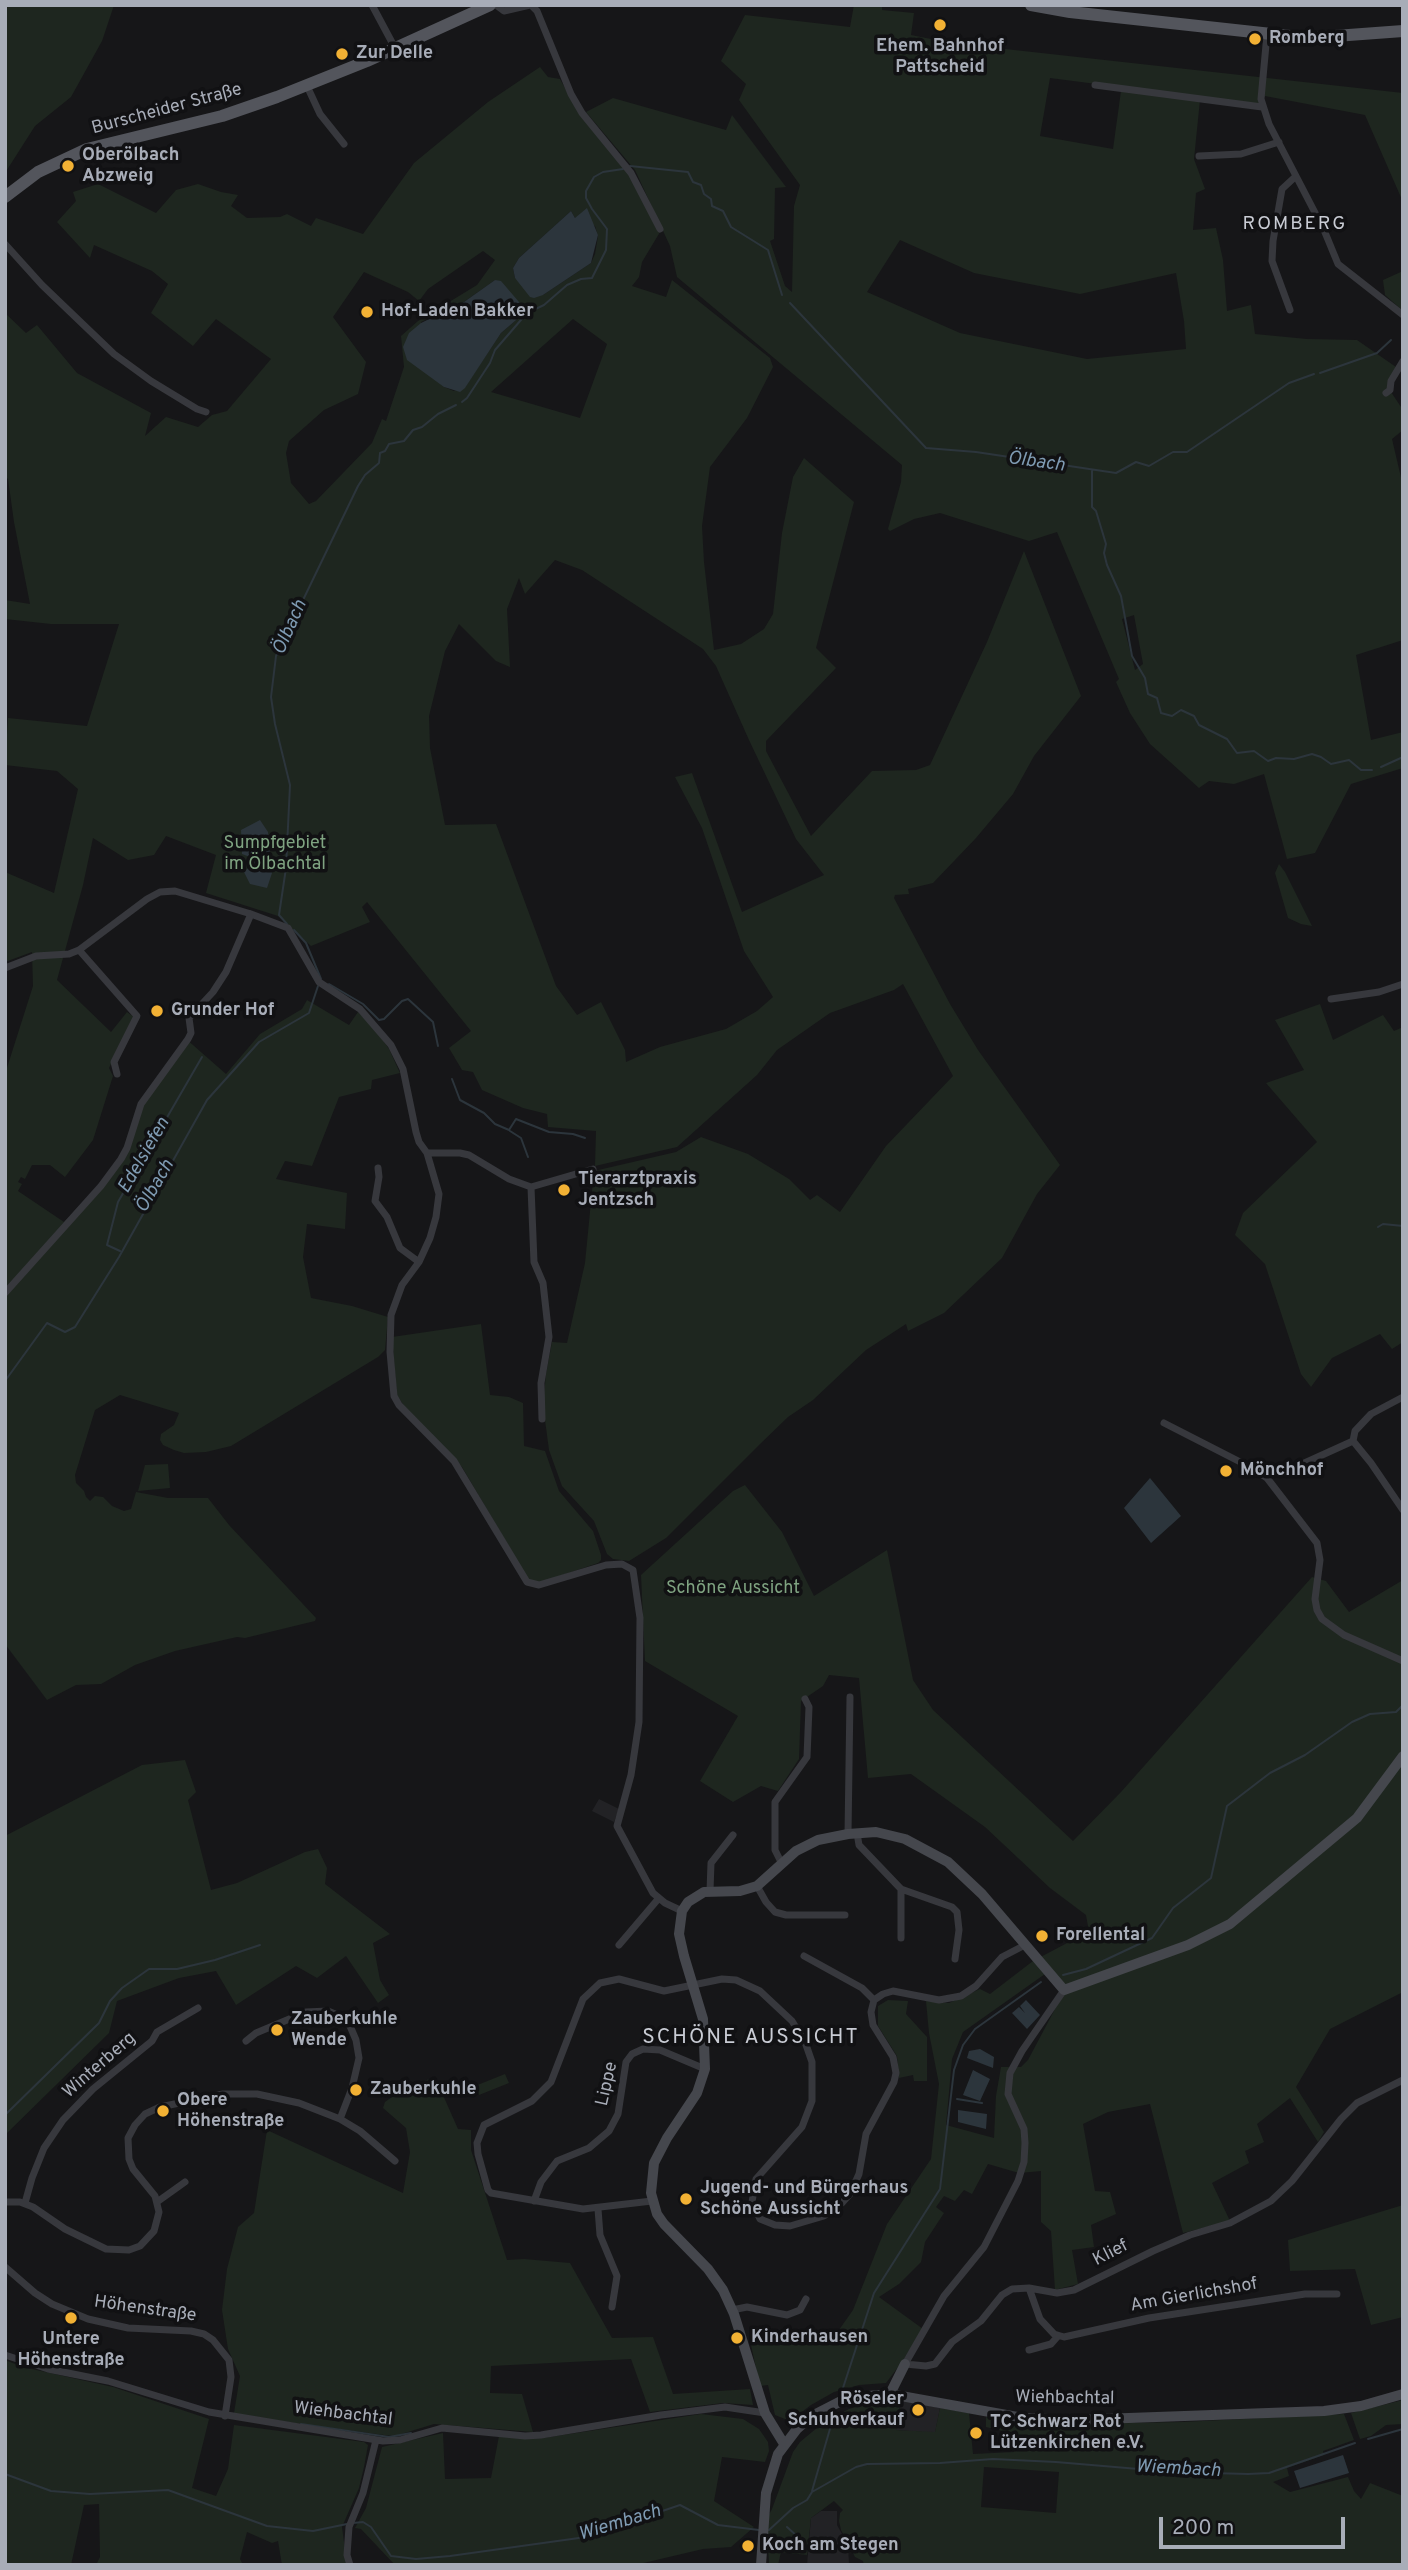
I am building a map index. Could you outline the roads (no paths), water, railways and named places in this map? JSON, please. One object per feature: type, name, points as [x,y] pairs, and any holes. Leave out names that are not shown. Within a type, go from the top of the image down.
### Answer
[{"type":"main road","name":"Burscheider Straße","points":[[5,197],[38,172],[87,149],[222,116],[307,86],[490,5]]},
{"type":"main road","points":[[1031,5],[1308,38],[1340,38],[1403,31]]},
{"type":"street","points":[[372,5],[395,48]]},
{"type":"street","points":[[496,5],[504,12],[530,5],[537,12],[571,94],[582,113],[631,173],[651,207],[660,229]]},
{"type":"street","points":[[1266,34],[1262,107],[1295,177],[1324,230],[1338,264],[1403,315]]},
{"type":"street","points":[[1095,85],[1262,107]]},
{"type":"street","points":[[307,86],[320,114],[344,144]]},
{"type":"street","points":[[1199,156],[1241,154],[1279,142]]},
{"type":"street","points":[[1290,310],[1272,261],[1282,189],[1295,177]]},
{"type":"street","points":[[5,244],[42,285],[114,354],[151,381],[206,412]]},
{"type":"street","points":[[1386,393],[1390,390],[1391,381],[1403,361]]},
{"type":"street","points":[[5,968],[36,956],[69,954],[79,950],[160,892],[184,893],[288,928],[319,982],[360,1009],[391,1045],[403,1069],[419,1142],[427,1153],[439,1194],[433,1227],[419,1262],[394,1301],[390,1352],[394,1396],[408,1415],[454,1461],[530,1585],[539,1585],[606,1565],[622,1564],[631,1567],[635,1573],[640,1620],[639,1722],[632,1775],[617,1826],[653,1894],[682,1911]]},
{"type":"street","points":[[5,1293],[101,1186],[121,1159],[141,1104],[188,1039],[191,1033],[189,1018],[213,992],[226,972],[251,914]]},
{"type":"street","points":[[79,950],[137,1017],[114,1062],[117,1074]]},
{"type":"street","points":[[1331,999],[1379,992],[1403,984]]},
{"type":"street","points":[[427,1153],[469,1155],[509,1179],[531,1188],[593,1169]]},
{"type":"street","points":[[378,1168],[375,1200],[387,1217],[400,1248],[419,1262]]},
{"type":"street","points":[[531,1188],[534,1262],[543,1283],[549,1337],[541,1383],[542,1419]]},
{"type":"street","points":[[1267,1478],[1353,1441],[1356,1431],[1371,1414],[1403,1397]]},
{"type":"street","points":[[1164,1423],[1267,1478],[1317,1543],[1320,1560],[1315,1600],[1322,1619],[1344,1635],[1403,1661]]},
{"type":"street","points":[[1353,1441],[1403,1510]]},
{"type":"street","points":[[849,1697],[853,1833],[859,1845],[901,1889],[952,1907],[957,1912],[960,1930],[956,1959]]},
{"type":"street","points":[[782,1864],[775,1850],[775,1802],[807,1758],[809,1707],[805,1699]]},
{"type":"street","points":[[890,2394],[944,2296],[984,2247],[1018,2181],[1026,2143],[1024,2129],[1008,2094],[1010,2073],[1064,1990],[1188,1945],[1230,1924],[1357,1818],[1403,1756]]},
{"type":"street","points":[[761,2565],[769,2482],[784,2444],[765,2413],[723,2290],[712,2273],[664,2224],[652,2201],[650,2182],[654,2163],[667,2138],[697,2094],[705,2069],[704,2019],[679,1934],[682,1911],[696,1896],[710,1891],[740,1891],[757,1886],[804,1846],[832,1836],[876,1832],[905,1839],[948,1862],[982,1894],[1064,1990]]},
{"type":"street","points":[[710,1891],[711,1863],[733,1835]]},
{"type":"street","points":[[757,1886],[775,1912],[786,1915],[845,1915]]},
{"type":"street","points":[[901,1889],[901,1938]]},
{"type":"street","points":[[619,1945],[659,1898]]},
{"type":"street","points":[[652,2201],[598,2209],[560,2206],[491,2193],[478,2154],[477,2143],[484,2125],[532,2101],[545,2090],[557,2071],[583,1999],[600,1983],[619,1979],[664,1991],[722,1979],[748,1983],[786,2013],[808,2049],[814,2078],[809,2112],[796,2136],[756,2179],[752,2202],[760,2219],[782,2226],[798,2225],[824,2216],[842,2203],[856,2183],[866,2134],[890,2094],[896,2073],[893,2057],[873,2025],[871,2012],[874,2000],[893,1992],[939,2000],[961,1996],[976,1986],[1002,1957],[1025,1945]]},
{"type":"street","points":[[804,1955],[862,1988],[874,2000]]},
{"type":"street","name":"Winterberg","points":[[25,2203],[44,2148],[63,2120],[93,2089],[152,2041],[157,2032],[198,2008]]},
{"type":"street","points":[[246,2041],[306,2012],[328,2011],[342,2017],[350,2026],[356,2040],[359,2058],[352,2088],[340,2119]]},
{"type":"street","name":"Lippe","points":[[534,2201],[541,2182],[556,2161],[589,2148],[609,2131],[618,2114],[626,2062],[632,2054],[643,2049],[660,2050],[705,2069]]},
{"type":"street","name":"Klief","points":[[905,2364],[935,2364],[952,2342],[981,2321],[1002,2295],[1012,2289],[1028,2288],[1057,2293],[1074,2290],[1190,2235],[1230,2223],[1280,2194],[1357,2103],[1403,2080]]},
{"type":"street","points":[[5,2202],[25,2203],[92,2244],[118,2251],[130,2250],[148,2239],[158,2221],[157,2202],[134,2169],[128,2138],[145,2114],[207,2096],[257,2094],[299,2103],[340,2119],[360,2131],[395,2161]]},
{"type":"street","points":[[157,2202],[185,2182]]},
{"type":"street","points":[[598,2209],[600,2235],[617,2276],[612,2307]]},
{"type":"street","name":"Höhenstraße","points":[[5,2267],[34,2293],[52,2304],[88,2319],[147,2330],[191,2331],[214,2340],[229,2360],[231,2377],[225,2416]]},
{"type":"street","points":[[1028,2288],[1040,2319],[1058,2336]]},
{"type":"street","name":"Am Gierlichshof","points":[[1029,2350],[1051,2344],[1058,2336],[1069,2337],[1149,2318],[1281,2297],[1337,2294]]},
{"type":"street","points":[[732,2310],[747,2307],[787,2315],[800,2310],[806,2300]]},
{"type":"street","name":"Wiehbachtal","points":[[5,2355],[48,2369],[108,2381],[225,2416],[376,2440],[400,2440],[443,2428],[525,2436],[541,2435],[651,2416],[725,2407],[765,2413]]},
{"type":"street","name":"Wiehbachtal","points":[[784,2444],[812,2416],[832,2404],[859,2396],[890,2394],[1041,2420],[1324,2411],[1361,2406],[1403,2394]]},
{"type":"street","points":[[350,2565],[347,2555],[350,2524],[363,2493],[376,2440]]},
{"type":"waterway","name":"Ölbach","points":[[630,166],[688,172],[693,182],[701,185],[704,194],[711,199],[712,206],[723,211],[731,227],[768,250],[782,295]]},
{"type":"waterway","name":"Ölbach","points":[[462,402],[490,363],[495,350],[527,313],[544,305],[567,285],[592,278],[606,250],[607,229],[592,209],[586,198],[586,191],[594,177],[603,172],[623,169]]},
{"type":"waterway","name":"Ölbach","points":[[790,303],[926,448],[976,452],[1116,473],[1136,462],[1149,466],[1173,452],[1187,452],[1289,383],[1314,374]]},
{"type":"waterway","name":"Ölbach","points":[[1320,373],[1377,353],[1391,340]]},
{"type":"waterway","name":"Ölbach","points":[[287,924],[279,915],[286,868],[290,785],[271,697],[276,656],[358,486],[365,475],[379,463],[380,453],[385,451],[389,444],[404,441],[413,430],[456,405]]},
{"type":"waterway","points":[[1092,470],[1092,507],[1096,511],[1106,544],[1104,553],[1107,565],[1121,596],[1132,656],[1145,678],[1148,694],[1157,698],[1161,713],[1172,716],[1181,710],[1194,716],[1199,725],[1227,739],[1237,753],[1254,751],[1268,761],[1276,758],[1294,759],[1312,754],[1331,764],[1349,760],[1361,770],[1372,770]]},
{"type":"waterway","points":[[1381,767],[1403,757]]},
{"type":"waterway","name":"Ölbach","points":[[294,930],[306,943],[321,979]]},
{"type":"waterway","points":[[329,984],[363,1004],[379,1020],[384,1019],[402,1001],[408,999],[433,1022],[438,1046]]},
{"type":"waterway","name":"Ölbach","points":[[5,1381],[47,1323],[65,1332],[75,1327],[119,1257],[207,1100],[259,1042],[309,1013],[318,986]]},
{"type":"waterway","name":"Edelsiefen","points":[[120,1251],[107,1245],[118,1202],[202,1057]]},
{"type":"waterway","points":[[452,1079],[460,1100],[484,1113],[495,1124],[509,1130],[516,1119],[549,1132],[585,1138]]},
{"type":"waterway","points":[[510,1131],[521,1138],[528,1157]]},
{"type":"waterway","points":[[1378,1227],[1383,1224],[1403,1226]]},
{"type":"waterway","points":[[1063,1975],[1086,1969],[1152,1938],[1173,1908],[1211,1878],[1227,1806],[1270,1773],[1305,1755],[1352,1722],[1370,1714],[1396,1712],[1403,1705]]},
{"type":"waterway","points":[[5,2115],[99,2023],[110,2001],[122,1988],[149,1969],[177,1969],[260,1945]]},
{"type":"waterway","points":[[842,2391],[874,2293],[940,2189],[954,2070],[963,2045],[975,2029],[1041,1982]]},
{"type":"waterway","points":[[957,2099],[982,2103]]},
{"type":"waterway","points":[[812,2491],[834,2415]]},
{"type":"waterway","points":[[301,2424],[389,2437],[411,2433]]},
{"type":"waterway","name":"Wiembach","points":[[1368,2439],[1403,2429]]},
{"type":"waterway","name":"Wiembach","points":[[769,2530],[793,2508],[807,2500],[812,2492],[856,2467],[867,2464],[993,2459],[1174,2472],[1248,2474],[1269,2473],[1355,2443]]},
{"type":"waterway","name":"Wiembach","points":[[5,2474],[51,2491],[90,2494],[168,2490],[267,2526],[313,2531],[347,2524]]},
{"type":"waterway","name":"Wiembach","points":[[353,2523],[363,2522],[371,2527],[391,2556],[416,2559],[586,2537],[680,2505],[718,2525],[759,2530]]},
{"type":"waterway","points":[[787,2527],[798,2537]]},
{"type":"place","name":"Ehem. Bahnhof Pattscheid","points":[[940,25]]},
{"type":"place","name":"Romberg","points":[[1255,39]]},
{"type":"place","name":"Zur Delle","points":[[342,54]]},
{"type":"place","name":"Oberölbach Abzweig","points":[[68,166]]},
{"type":"place","name":"Hof-Laden Bakker","points":[[367,312]]},
{"type":"place","name":"Grunder Hof","points":[[157,1011]]},
{"type":"place","name":"Tierarztpraxis Jentzsch","points":[[564,1190]]},
{"type":"place","name":"Mönchhof","points":[[1226,1471]]},
{"type":"place","name":"Forellental","points":[[1042,1936]]},
{"type":"place","name":"Zauberkuhle Wende","points":[[277,2030]]},
{"type":"place","name":"Zauberkuhle","points":[[356,2090]]},
{"type":"place","name":"Obere Höhenstraße","points":[[163,2111]]},
{"type":"place","name":"Jugend- und Bürgerhaus Schöne Aussicht","points":[[686,2199]]},
{"type":"place","name":"Untere Höhenstraße","points":[[71,2318]]},
{"type":"place","name":"Kinderhausen","points":[[737,2338]]},
{"type":"place","name":"Röseler Schuhverkauf","points":[[918,2410]]},
{"type":"place","name":"TC Schwarz Rot Lützenkirchen e.V.","points":[[976,2433]]},
{"type":"place","name":"Koch am Stegen","points":[[748,2546]]},
{"type":"district","name":"ROMBERG","points":[[1295,225]]},
{"type":"district","name":"SCHÖNE AUSSICHT","points":[[751,2039]]},
{"type":"park label","name":"Sumpfgebiet im Ölbachtal","points":[[275,854]]},
{"type":"park label","name":"Schöne Aussicht","points":[[733,1589]]}]
